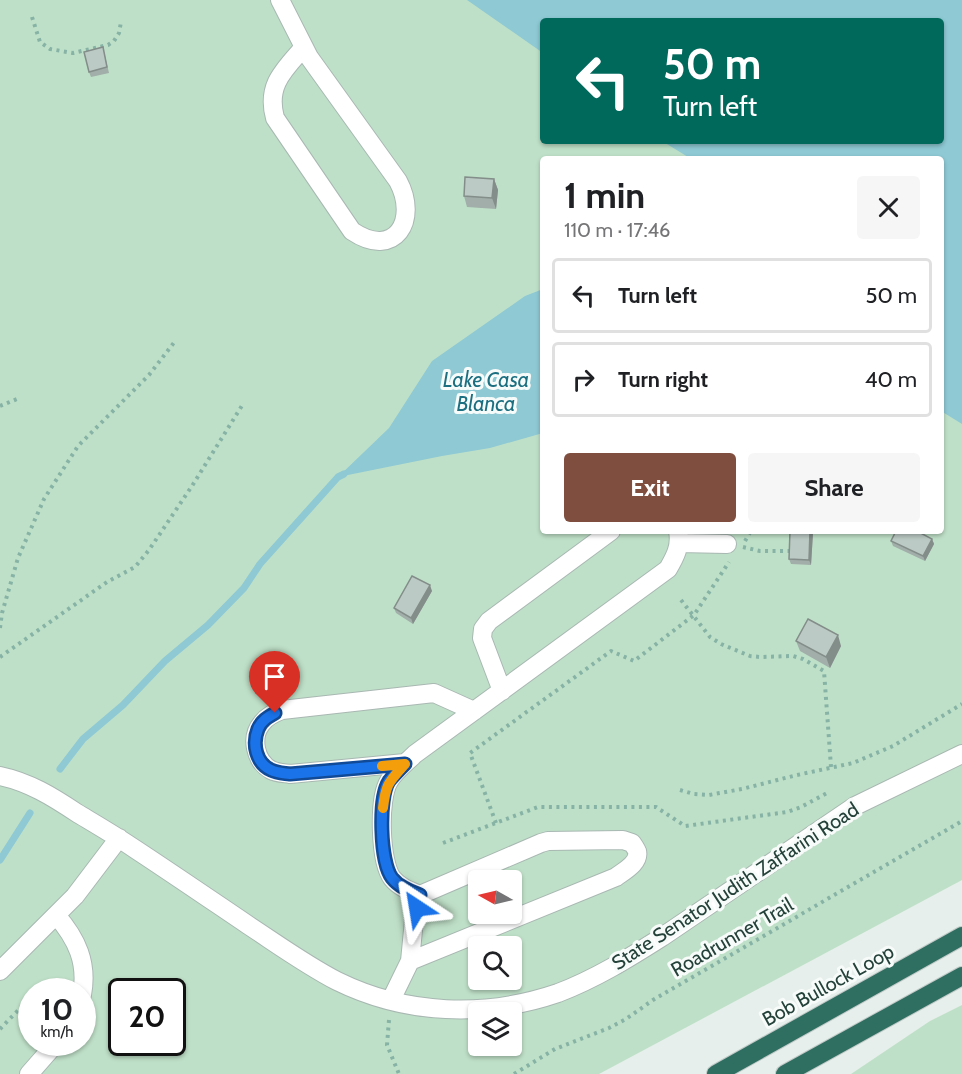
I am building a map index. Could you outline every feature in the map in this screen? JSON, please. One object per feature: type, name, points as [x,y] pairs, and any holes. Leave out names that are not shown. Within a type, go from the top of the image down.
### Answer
[{"type":"highway","name":"Bob Bullock Loop","points":[[716,1074],[962,936]]},
{"type":"highway","points":[[785,1074],[962,976]]},
{"type":"street","points":[[280,0],[304,47],[404,192],[405,217],[402,226],[391,239],[375,242],[352,231],[275,118],[272,100],[277,81],[304,47]]},
{"type":"street","points":[[502,691],[482,638],[483,629],[489,621],[607,534]]},
{"type":"street","points":[[410,961],[616,877],[636,860],[637,851],[632,843],[623,840],[548,841],[420,895],[393,879],[383,855],[382,828],[385,792],[389,782],[415,754],[668,569],[677,553],[678,537],[732,551]]},
{"type":"street","points":[[405,764],[280,773],[272,771],[262,763],[255,748],[256,735],[262,722],[282,710],[434,693],[474,711]]},
{"type":"street","name":"State Senator Judith Zaffarini Road","points":[[0,776],[28,784],[46,794],[119,838],[319,971],[357,990],[390,1005],[440,1010],[486,1009],[557,993],[635,955],[855,806],[962,754]]},
{"type":"street","points":[[0,970],[87,881],[119,838]]},
{"type":"street","points":[[390,1005],[410,961],[413,928],[420,895]]},
{"type":"street","points":[[56,915],[71,935],[81,956],[83,978]]},
{"type":"street","points":[[29,1074],[45,1056]]},
{"type":"path","points":[[32,18],[40,42],[50,48],[73,53],[108,45],[119,33],[121,22]]},
{"type":"path","points":[[0,628],[18,558],[44,499],[78,446],[149,375],[176,340]]},
{"type":"path","points":[[0,406],[17,399]]},
{"type":"path","points":[[0,657],[107,582],[135,567],[192,486],[243,404]]},
{"type":"path","points":[[496,823],[470,753],[611,651],[634,661],[694,615],[732,551],[741,546],[759,551],[792,551]]},
{"type":"path","points":[[681,600],[710,637],[721,644],[750,656],[793,656],[824,671],[831,767]]},
{"type":"path","points":[[680,790],[710,795],[854,763],[893,746],[962,704]]},
{"type":"path","points":[[443,843],[538,807],[656,807],[685,826],[788,812],[830,792]]},
{"type":"path","name":"Roadrunner Trail","points":[[514,1074],[555,1049],[600,1032],[626,1019],[653,1000],[962,821]]},
{"type":"path","points":[[390,1005],[387,1045],[399,1074]]},
{"type":"path","points":[[0,1029],[18,1010]]},
{"type":"green space","points":[[0,0],[962,0],[962,880],[599,1074],[0,1074]]},
{"type":"green space","points":[[962,1005],[962,1074],[851,1074],[930,1021]]},
{"type":"water","points":[[467,0],[962,0],[962,424],[944,413],[944,156],[686,156],[667,144],[944,144],[944,18],[540,18],[540,51]]},
{"type":"water","name":"Lake Casa Blanca","points":[[540,290],[540,434],[490,448],[338,477],[389,428],[432,361],[525,296]]},
{"type":"building","points":[[103,47],[107,67],[89,72],[84,52]]},
{"type":"building","points":[[465,177],[494,179],[492,198],[464,196]]},
{"type":"building","points":[[790,534],[810,534],[809,560],[789,559]]},
{"type":"building","points":[[894,534],[923,534],[932,539],[923,556],[891,541]]},
{"type":"building","points":[[412,576],[430,585],[411,618],[394,608]]},
{"type":"building","points":[[808,619],[838,635],[826,657],[796,641]]},
{"type":"waterway","points":[[60,769],[83,739],[123,705],[165,661],[208,625],[244,588],[260,564],[338,477],[344,474]]},
{"type":"waterway","points":[[0,860],[30,813]]},
{"type":"slow traffic","points":[[382,766],[405,764],[389,782],[383,808]]},
{"type":"route","points":[[275,713],[262,722],[255,742],[255,748],[262,763],[272,771],[290,774],[405,764],[389,782],[385,792],[383,855],[393,879],[420,895],[417,908]]}]
